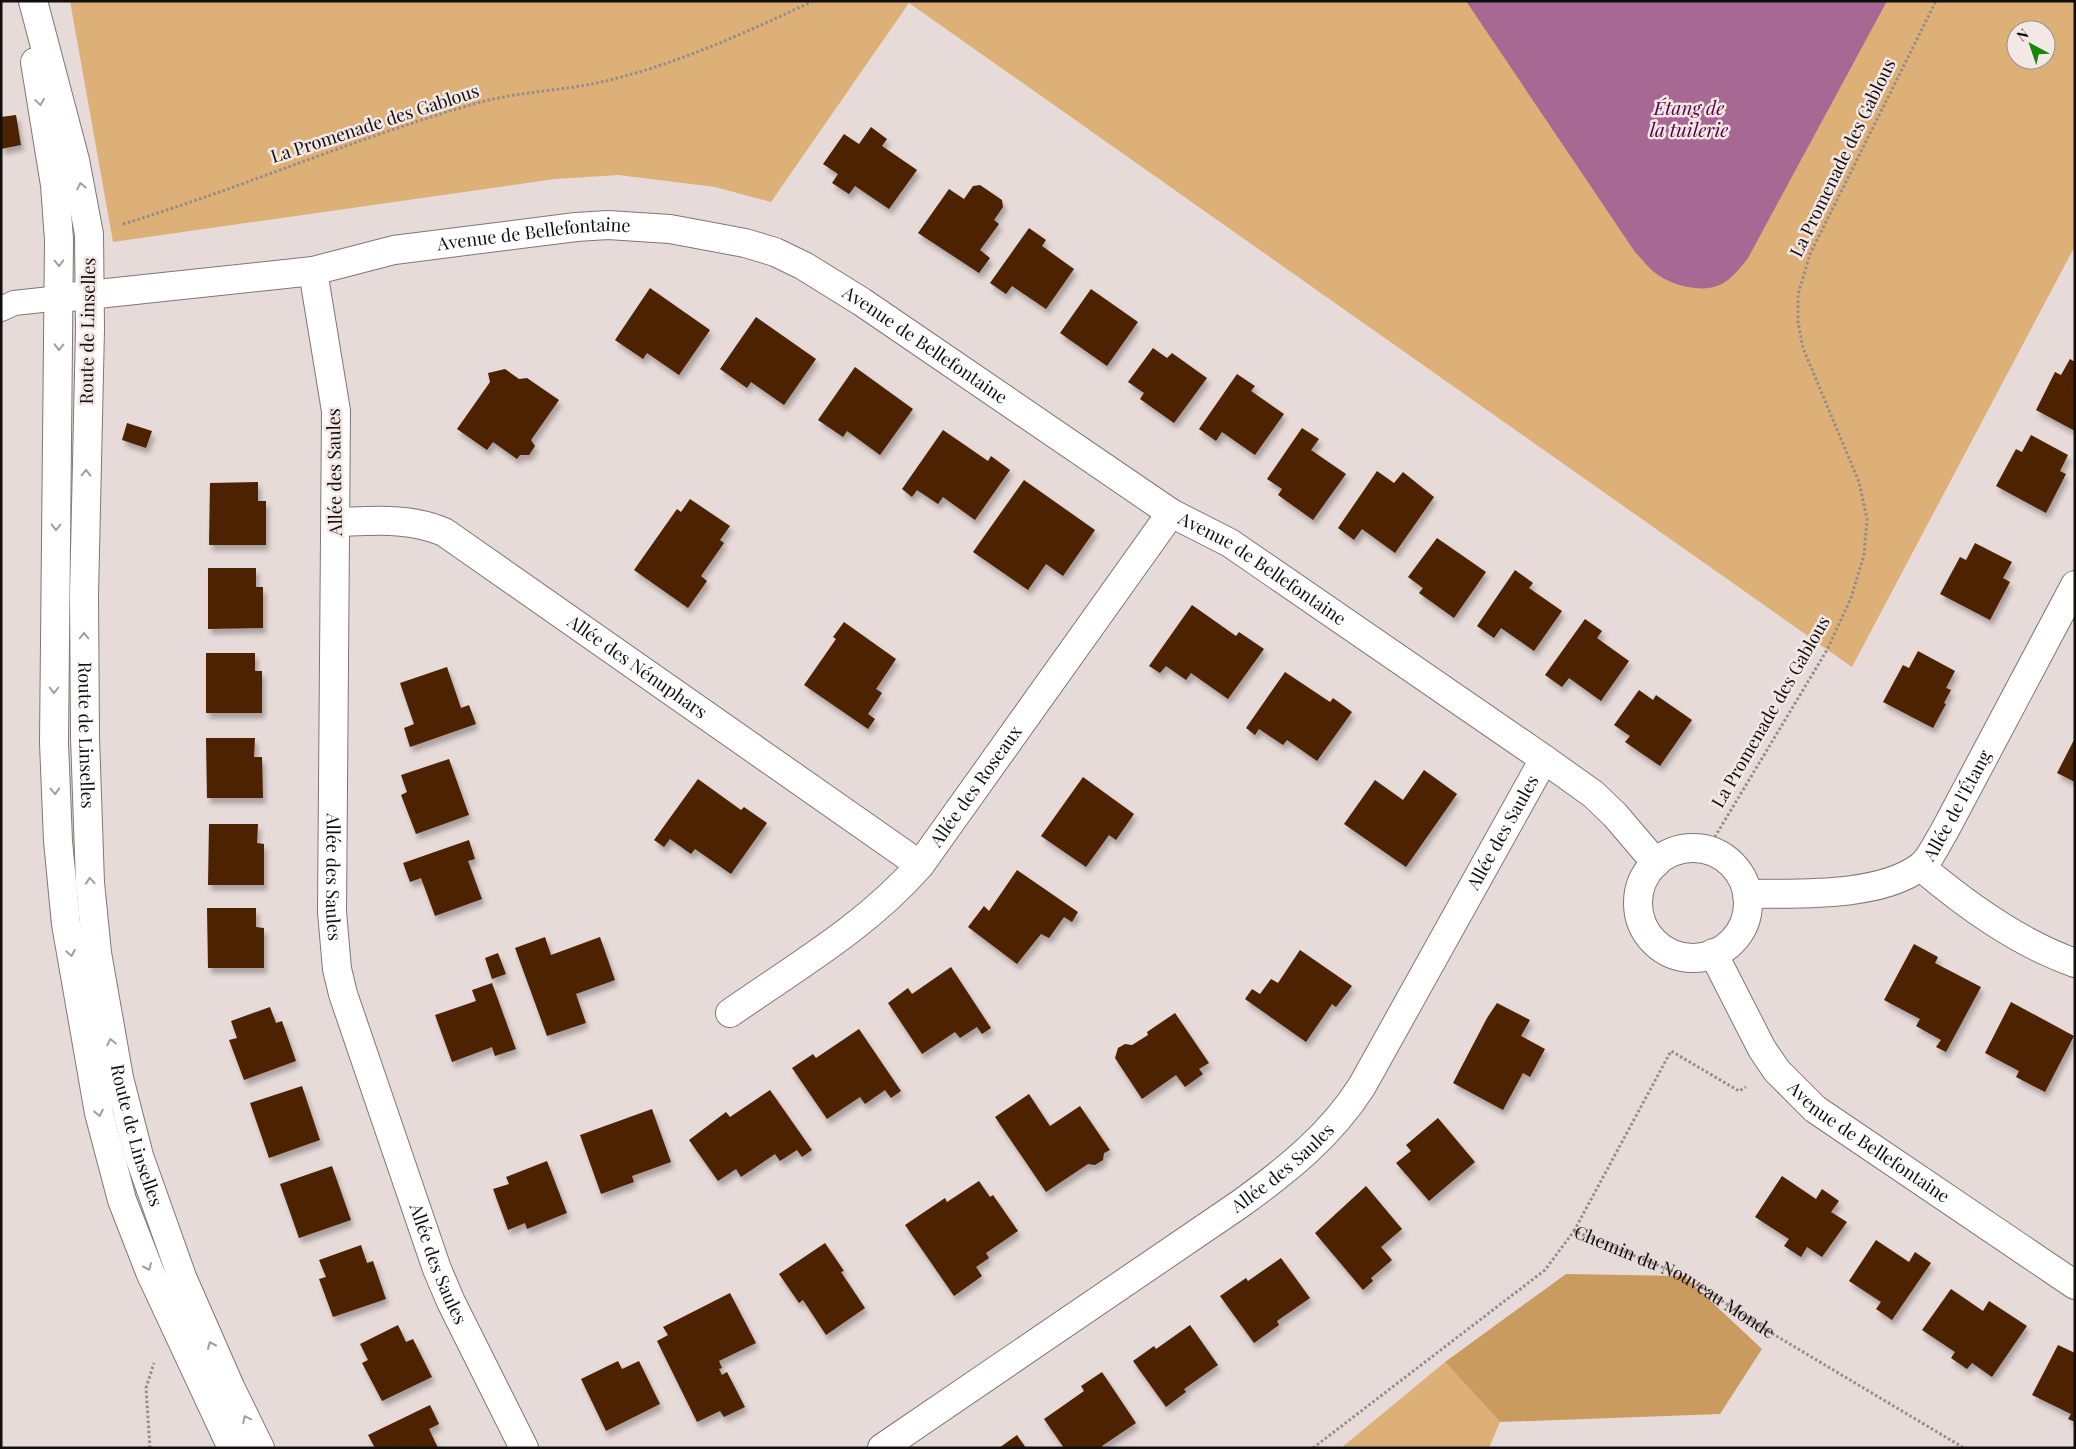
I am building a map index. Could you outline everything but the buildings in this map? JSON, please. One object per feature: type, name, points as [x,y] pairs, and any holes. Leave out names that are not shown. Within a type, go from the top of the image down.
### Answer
[{"type":"street","name":"Route de Linselles","points":[[31,1],[75,160],[89,234],[90,296],[84,595],[85,728],[90,883],[96,953],[119,1078],[139,1156],[186,1285],[260,1448]]},
{"type":"street","name":"Route de Linselles","points":[[31,1],[40,101],[55,185],[59,240],[60,298],[54,595],[54,742],[57,823],[65,916],[99,1113],[110,1160],[133,1233],[232,1448]]},
{"type":"street","name":"Avenue de Bellefontaine","points":[[60,298],[313,271],[394,250],[576,227],[608,225],[670,228],[746,243],[775,252],[837,286],[1171,513],[1230,544],[1544,759],[1593,794],[1615,815],[1656,863]]},
{"type":"street","name":"Allée des Saules","points":[[313,271],[336,411],[332,912],[337,969],[437,1269],[451,1302],[524,1448]]},
{"type":"street","name":"Allée des Roseaux","points":[[730,1013],[870,914],[900,887],[920,865],[1171,513]]},
{"type":"street","name":"Allée des Nénuphars","points":[[336,522],[398,520],[428,525],[444,532],[920,865]]},
{"type":"street","name":"Allée de l'Étang","points":[[1746,894],[1827,893],[1871,887],[1921,867],[1944,832],[2075,585]]},
{"type":"street","name":"Allée des Saules","points":[[882,1448],[1247,1199],[1324,1136],[1346,1111],[1362,1086],[1544,759]]},
{"type":"street","points":[[1684,849],[1707,850],[1721,856],[1734,866],[1742,880],[1746,894],[1747,912],[1741,929],[1729,944],[1713,953],[1696,958],[1677,956],[1660,947],[1647,934],[1640,917],[1639,898],[1646,875],[1656,863],[1669,854],[1684,849]]},
{"type":"street","points":[[1921,867],[1981,913],[2025,939],[2075,963]]},
{"type":"street","name":"Avenue de Bellefontaine","points":[[1713,953],[1762,1049],[1777,1071],[1816,1109],[1846,1132],[2075,1285]]},
{"type":"lane","points":[[1,309],[14,303],[60,298]]},
{"type":"path","name":"La Promenade des Gablous","points":[[89,234],[138,219],[397,127],[477,103],[541,90],[597,83],[650,68],[728,42],[813,1]]},
{"type":"path","name":"La Promenade des Gablous","points":[[1707,850],[1827,650],[1851,598],[1864,556],[1867,519],[1859,482],[1803,348],[1798,322],[1798,295],[1810,254],[1936,1]]},
{"type":"path","points":[[1574,1231],[1671,1051],[1739,1091],[1777,1071]]},
{"type":"path","name":"Chemin du Nouveau Monde","points":[[1313,1448],[1545,1270],[1574,1231],[1684,1276],[1768,1331],[1964,1448]]},
{"type":"path","points":[[150,1448],[146,1388],[162,1338],[174,1323]]},
{"type":"shaded area","points":[[70,1],[2075,1],[2075,246],[1852,667],[909,3],[771,202],[715,187],[618,175],[555,179],[113,242]]},
{"type":"shaded area","points":[[1566,1274],[1684,1276],[1762,1349],[1720,1414],[1500,1422],[1445,1362]]},
{"type":"shaded area","points":[[1445,1362],[1500,1422],[1489,1448],[1341,1448]]},
{"type":"water","name":"Étang de la tuilerie","points":[[1466,1],[1887,1],[1748,258],[1722,284],[1710,288],[1693,288],[1675,284],[1660,276],[1651,270],[1635,252]]}]
